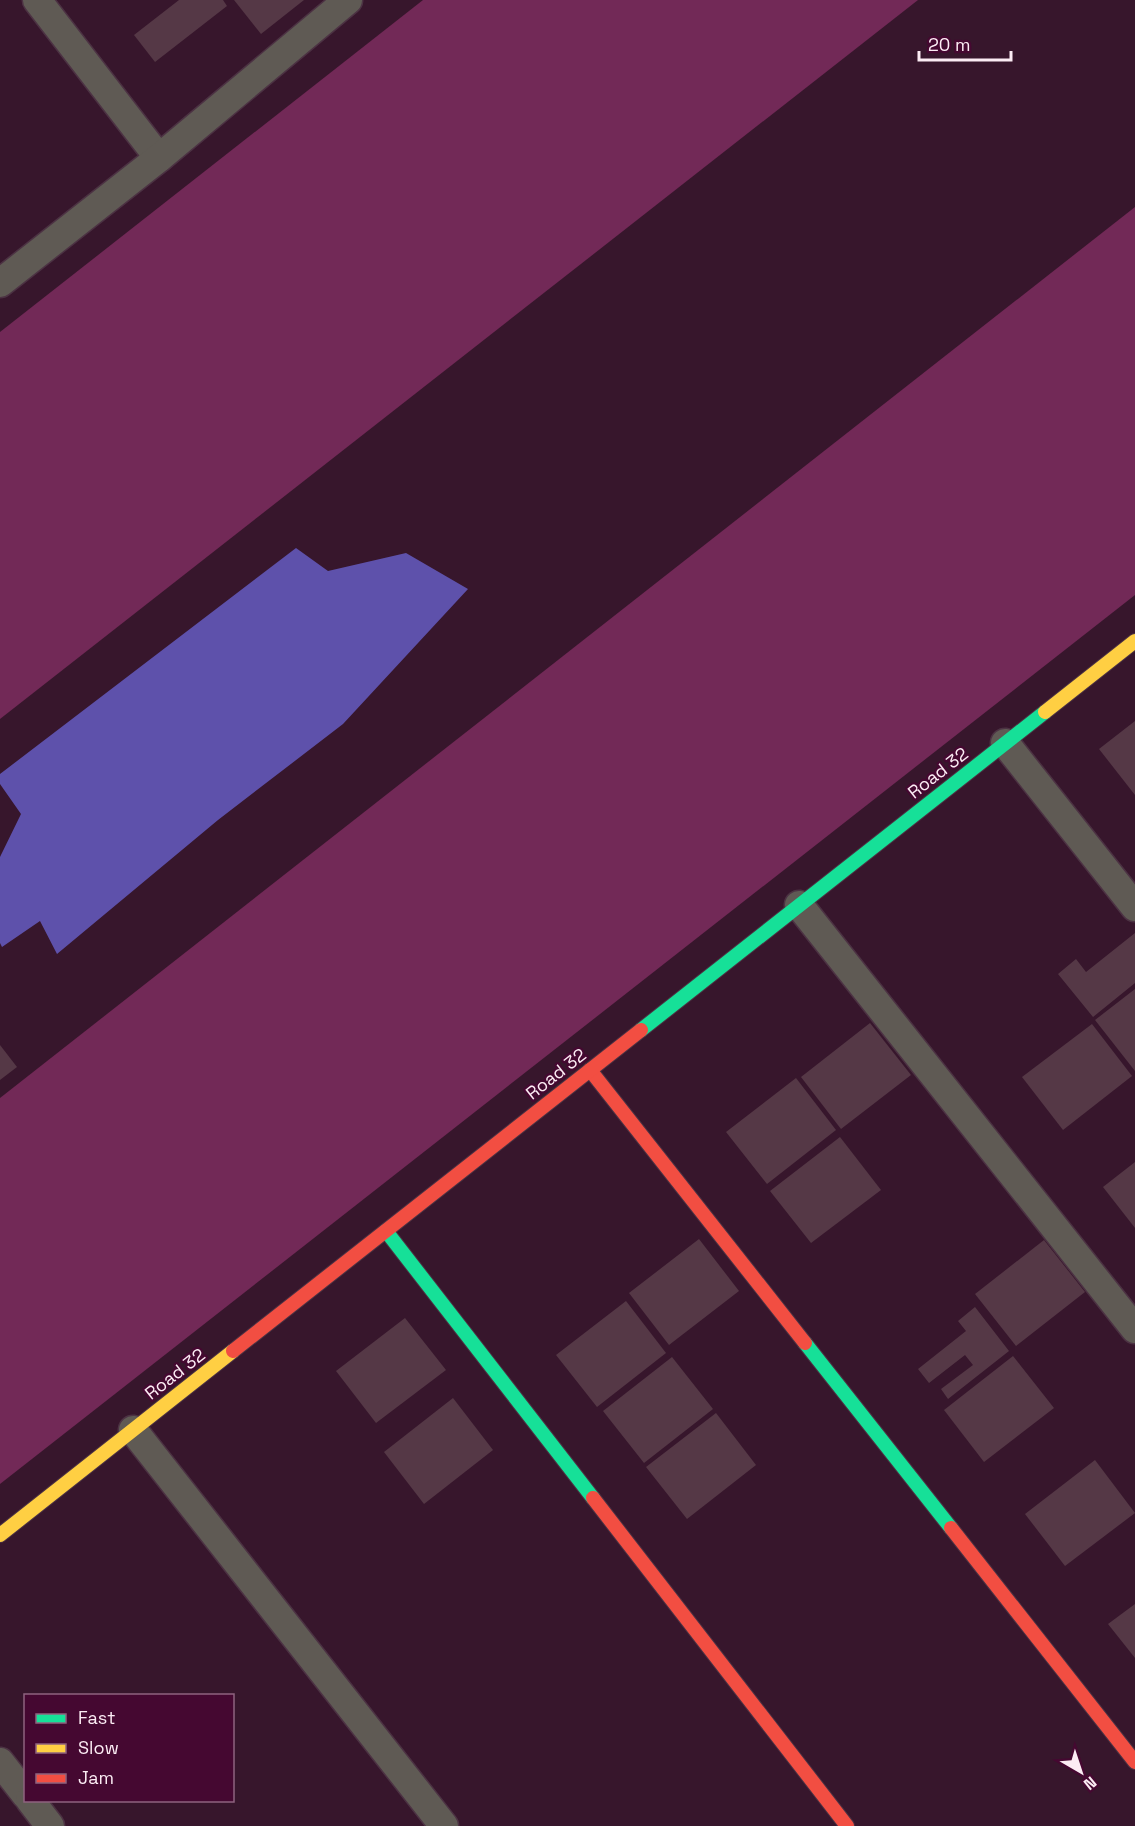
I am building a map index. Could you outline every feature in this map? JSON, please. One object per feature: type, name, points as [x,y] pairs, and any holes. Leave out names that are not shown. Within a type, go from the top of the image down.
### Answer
[{"type":"street","points":[[37,0],[159,158]]},
{"type":"street","points":[[0,283],[159,158],[348,0]]},
{"type":"street","name":"Road 32","points":[[0,1535],[1135,641]]},
{"type":"street","points":[[1005,743],[1135,907]]},
{"type":"street","points":[[799,905],[1135,1329]]},
{"type":"street","points":[[590,1070],[1135,1762]]},
{"type":"street","points":[[386,1231],[847,1826]]},
{"type":"street","points":[[133,1430],[444,1826]]},
{"type":"street","points":[[0,1762],[24,1792]]},
{"type":"street","points":[[32,1802],[50,1826]]},
{"type":"shaded area","points":[[423,0],[918,0],[0,719],[0,332]]},
{"type":"shaded area","points":[[1135,207],[1135,595],[0,1484],[0,1098]]},
{"type":"shaded area","points":[[296,548],[328,571],[406,553],[468,589],[343,724],[218,820],[57,954],[40,921],[2,947],[0,943],[0,857],[21,814],[0,784],[0,774]]},
{"type":"building","points":[[179,0],[223,0],[227,6],[155,62],[134,35]]},
{"type":"building","points":[[234,0],[304,0],[261,34]]},
{"type":"building","points":[[1135,721],[1135,795],[1099,749]]},
{"type":"building","points":[[1135,933],[1135,983],[1093,1017],[1058,974],[1076,959],[1086,972]]},
{"type":"building","points":[[1135,989],[1135,1071],[1095,1020]]},
{"type":"building","points":[[870,1023],[911,1075],[841,1129],[801,1077]]},
{"type":"building","points":[[1092,1024],[1132,1076],[1063,1130],[1022,1077]]},
{"type":"building","points":[[0,1045],[17,1067],[0,1080]]},
{"type":"building","points":[[796,1078],[836,1130],[767,1184],[726,1132]]},
{"type":"building","points":[[840,1137],[881,1190],[811,1243],[770,1191]]},
{"type":"building","points":[[1135,1162],[1135,1228],[1103,1187]]},
{"type":"building","points":[[699,1239],[739,1291],[669,1345],[629,1293]]},
{"type":"building","points":[[1044,1240],[1085,1292],[1016,1346],[975,1294]]},
{"type":"building","points":[[626,1301],[666,1353],[597,1407],[556,1355]]},
{"type":"building","points":[[975,1307],[1009,1351],[948,1399],[941,1389],[973,1365],[965,1355],[929,1383],[918,1369],[966,1331],[958,1321]]},
{"type":"building","points":[[405,1318],[446,1370],[376,1423],[336,1371]]},
{"type":"building","points":[[1013,1356],[1054,1408],[984,1462],[944,1410]]},
{"type":"building","points":[[672,1357],[713,1409],[644,1463],[603,1411]]},
{"type":"building","points":[[453,1398],[493,1450],[424,1504],[384,1452]]},
{"type":"building","points":[[716,1413],[756,1465],[687,1519],[646,1467]]},
{"type":"building","points":[[1095,1460],[1135,1513],[1065,1566],[1025,1514]]},
{"type":"building","points":[[1135,1604],[1135,1658],[1108,1624]]},
{"type":"traffic: fast","points":[[641,1030],[1045,712]]},
{"type":"traffic: fast","points":[[386,1231],[593,1498]]},
{"type":"traffic: fast","points":[[805,1343],[951,1528]]},
{"type":"traffic: slow","points":[[1045,712],[1135,641]]},
{"type":"traffic: slow","points":[[0,1535],[233,1351]]},
{"type":"traffic: jam","points":[[233,1351],[641,1030]]},
{"type":"traffic: jam","points":[[590,1070],[805,1343]]},
{"type":"traffic: jam","points":[[593,1498],[847,1826]]},
{"type":"traffic: jam","points":[[951,1528],[1135,1762]]}]
